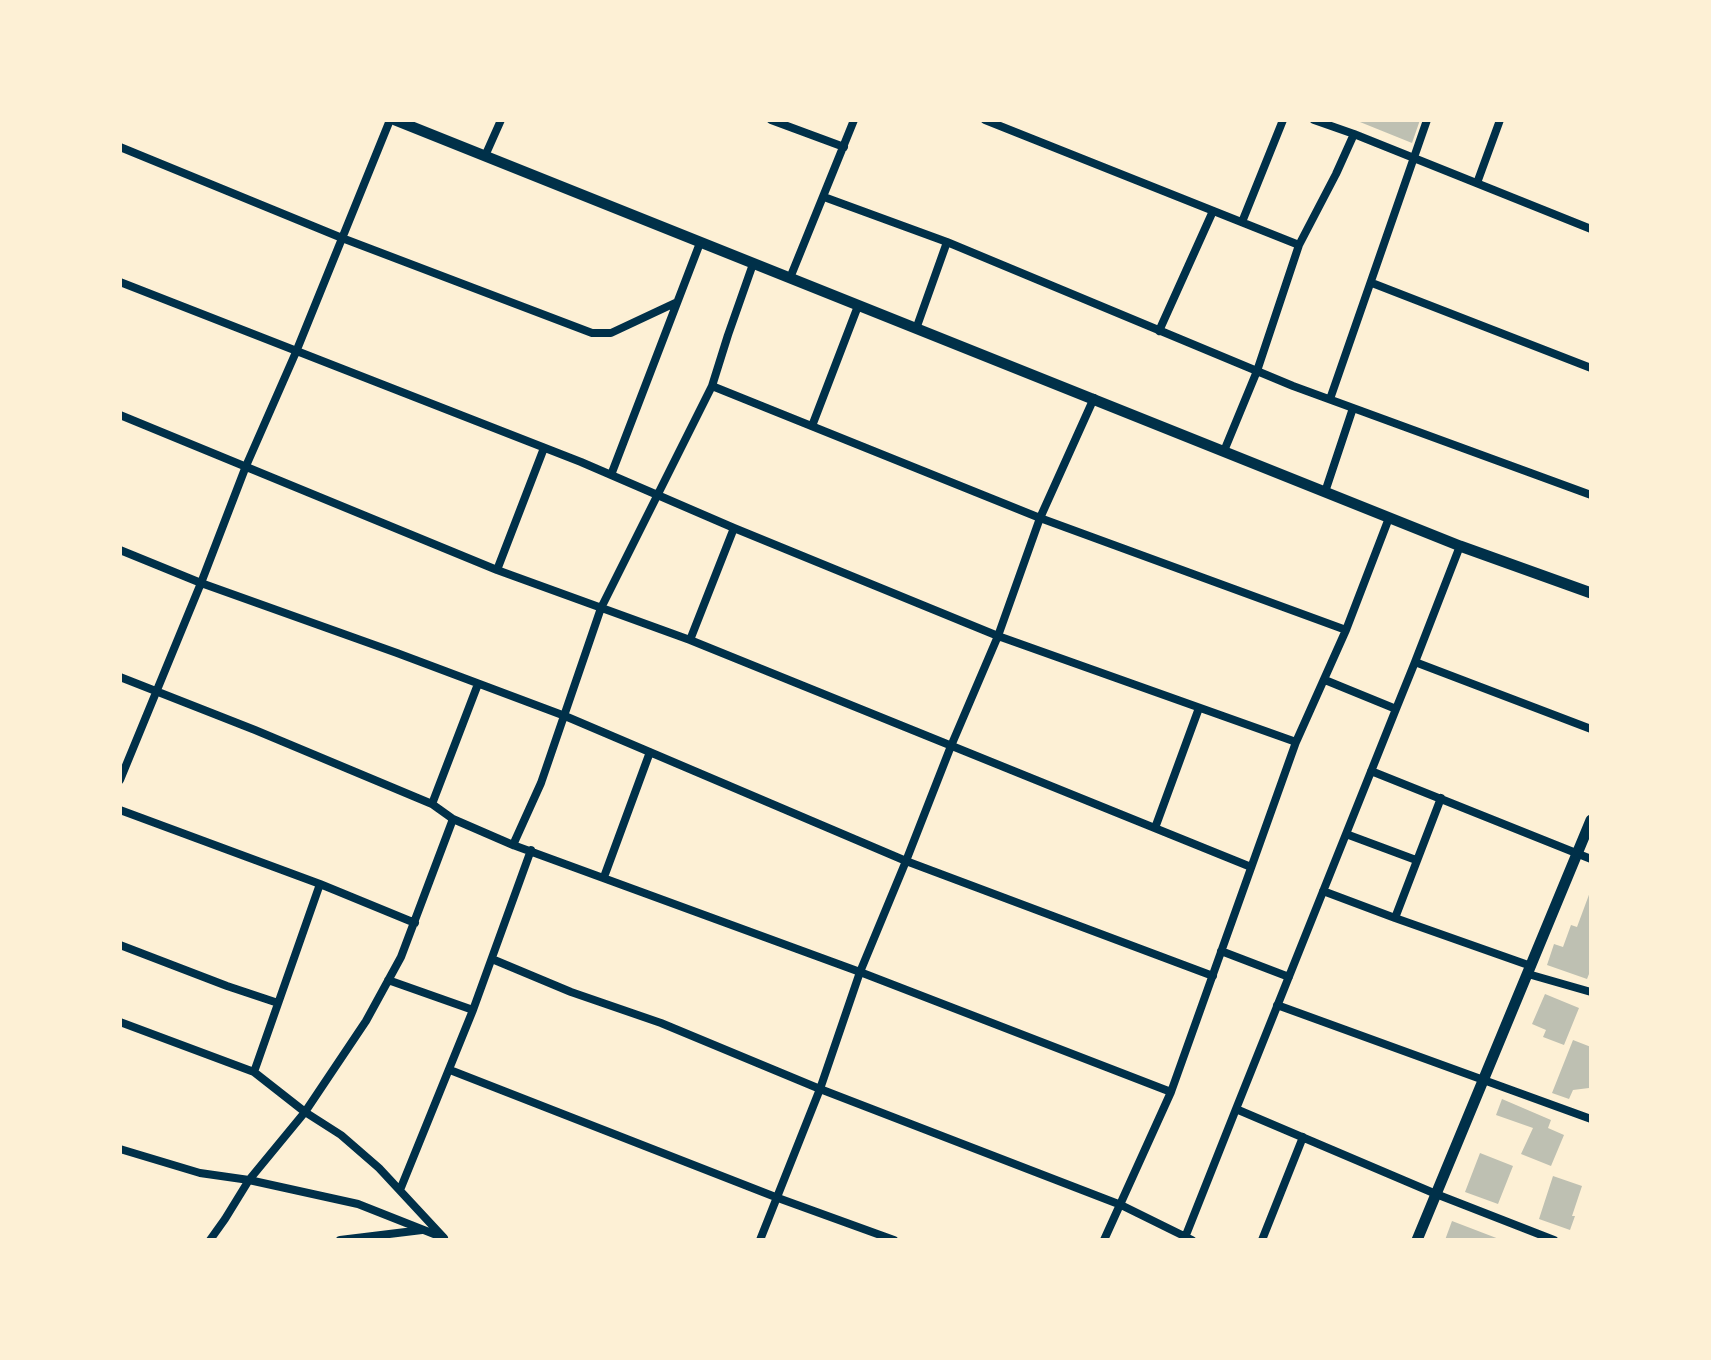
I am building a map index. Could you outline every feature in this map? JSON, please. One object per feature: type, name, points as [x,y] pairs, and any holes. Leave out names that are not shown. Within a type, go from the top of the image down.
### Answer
[{"type":"street","points":[[120,780],[246,466],[393,120],[1389,518],[1591,593]]},
{"type":"street","points":[[485,156],[501,120]]},
{"type":"street","points":[[771,120],[844,147]]},
{"type":"street","points":[[790,278],[854,120]]},
{"type":"street","points":[[985,120],[1299,245]]},
{"type":"street","points":[[1242,222],[1283,120]]},
{"type":"street","points":[[1314,120],[1591,229]]},
{"type":"street","points":[[1330,399],[1427,120]]},
{"type":"street","points":[[1477,183],[1500,120]]},
{"type":"street","points":[[1224,451],[1257,371],[1299,245],[1354,134]]},
{"type":"street","points":[[120,147],[342,238],[592,333],[611,333],[675,303]]},
{"type":"street","points":[[824,197],[947,242],[1257,371],[1591,495]]},
{"type":"street","points":[[1159,331],[1213,211]]},
{"type":"street","points":[[916,329],[947,242]]},
{"type":"street","points":[[611,475],[700,243]]},
{"type":"street","points":[[513,845],[541,783],[601,608],[712,386],[753,264]]},
{"type":"street","points":[[120,282],[611,475],[998,636],[1296,742]]},
{"type":"street","points":[[1372,283],[1591,368]]},
{"type":"street","points":[[812,426],[858,306]]},
{"type":"street","points":[[712,386],[1040,518],[1346,630]]},
{"type":"street","points":[[760,1240],[820,1089],[860,972],[998,636],[1040,518],[1094,398]]},
{"type":"street","points":[[1325,492],[1353,408]]},
{"type":"street","points":[[120,415],[497,570],[690,640],[1251,867]]},
{"type":"street","points":[[497,570],[544,448]]},
{"type":"street","points":[[1104,1240],[1171,1092],[1296,742],[1346,630],[1389,518]]},
{"type":"street","points":[[690,640],[734,528]]},
{"type":"street","points":[[492,959],[1121,1205],[1187,1239],[1460,546]]},
{"type":"street","points":[[120,550],[201,583],[565,716],[906,861],[1213,976]]},
{"type":"street","points":[[1415,662],[1591,729]]},
{"type":"street","points":[[120,677],[432,804],[453,819],[513,845],[860,972],[1171,1092]]},
{"type":"street","points":[[1325,680],[1396,709]]},
{"type":"street","points":[[432,804],[478,684]]},
{"type":"street","points":[[1155,828],[1199,708]]},
{"type":"street","points":[[604,877],[650,752]]},
{"type":"street","points":[[1371,771],[1591,859]]},
{"type":"street","points":[[1395,918],[1441,798]]},
{"type":"street","points":[[120,810],[320,884],[415,923]]},
{"type":"street","points":[[210,1240],[249,1180],[305,1112],[366,1021],[401,957],[453,819]]},
{"type":"street","points":[[1417,1240],[1591,820]]},
{"type":"street","points":[[1346,834],[1416,860]]},
{"type":"street","points":[[400,1190],[450,1070],[531,850]]},
{"type":"street","points":[[254,1072],[320,884]]},
{"type":"street","points":[[1323,891],[1591,992]]},
{"type":"street","points":[[120,945],[278,1003]]},
{"type":"street","points":[[1221,951],[1289,977]]},
{"type":"street","points":[[388,980],[473,1010]]},
{"type":"street","points":[[1277,1005],[1591,1119]]},
{"type":"street","points":[[120,1022],[254,1072],[305,1112],[341,1135],[379,1168],[445,1239]]},
{"type":"street","points":[[450,1070],[894,1240]]},
{"type":"street","points":[[1236,1109],[1436,1194],[1554,1240]]},
{"type":"street","points":[[1262,1240],[1303,1137]]},
{"type":"street","points":[[120,1149],[200,1173],[249,1180],[358,1204],[445,1239]]},
{"type":"street","points":[[340,1240],[426,1229]]},
{"type":"building","points":[[1355,120],[1420,120],[1412,143]]},
{"type":"building","points":[[1590,892],[1591,969],[1587,979],[1547,965],[1554,944],[1563,947],[1571,925],[1577,927]]},
{"type":"building","points":[[1545,994],[1579,1008],[1564,1045],[1543,1037],[1546,1030],[1532,1024]]},
{"type":"building","points":[[1573,1040],[1591,1047],[1591,1082],[1589,1088],[1573,1090],[1569,1099],[1552,1093]]},
{"type":"building","points":[[1502,1099],[1551,1120],[1548,1128],[1564,1135],[1551,1166],[1521,1154],[1533,1128],[1496,1115]]},
{"type":"building","points":[[1480,1153],[1513,1166],[1498,1204],[1465,1192]]},
{"type":"building","points":[[1553,1176],[1582,1186],[1570,1230],[1539,1219]]},
{"type":"building","points":[[1452,1221],[1499,1239],[1445,1240]]}]
